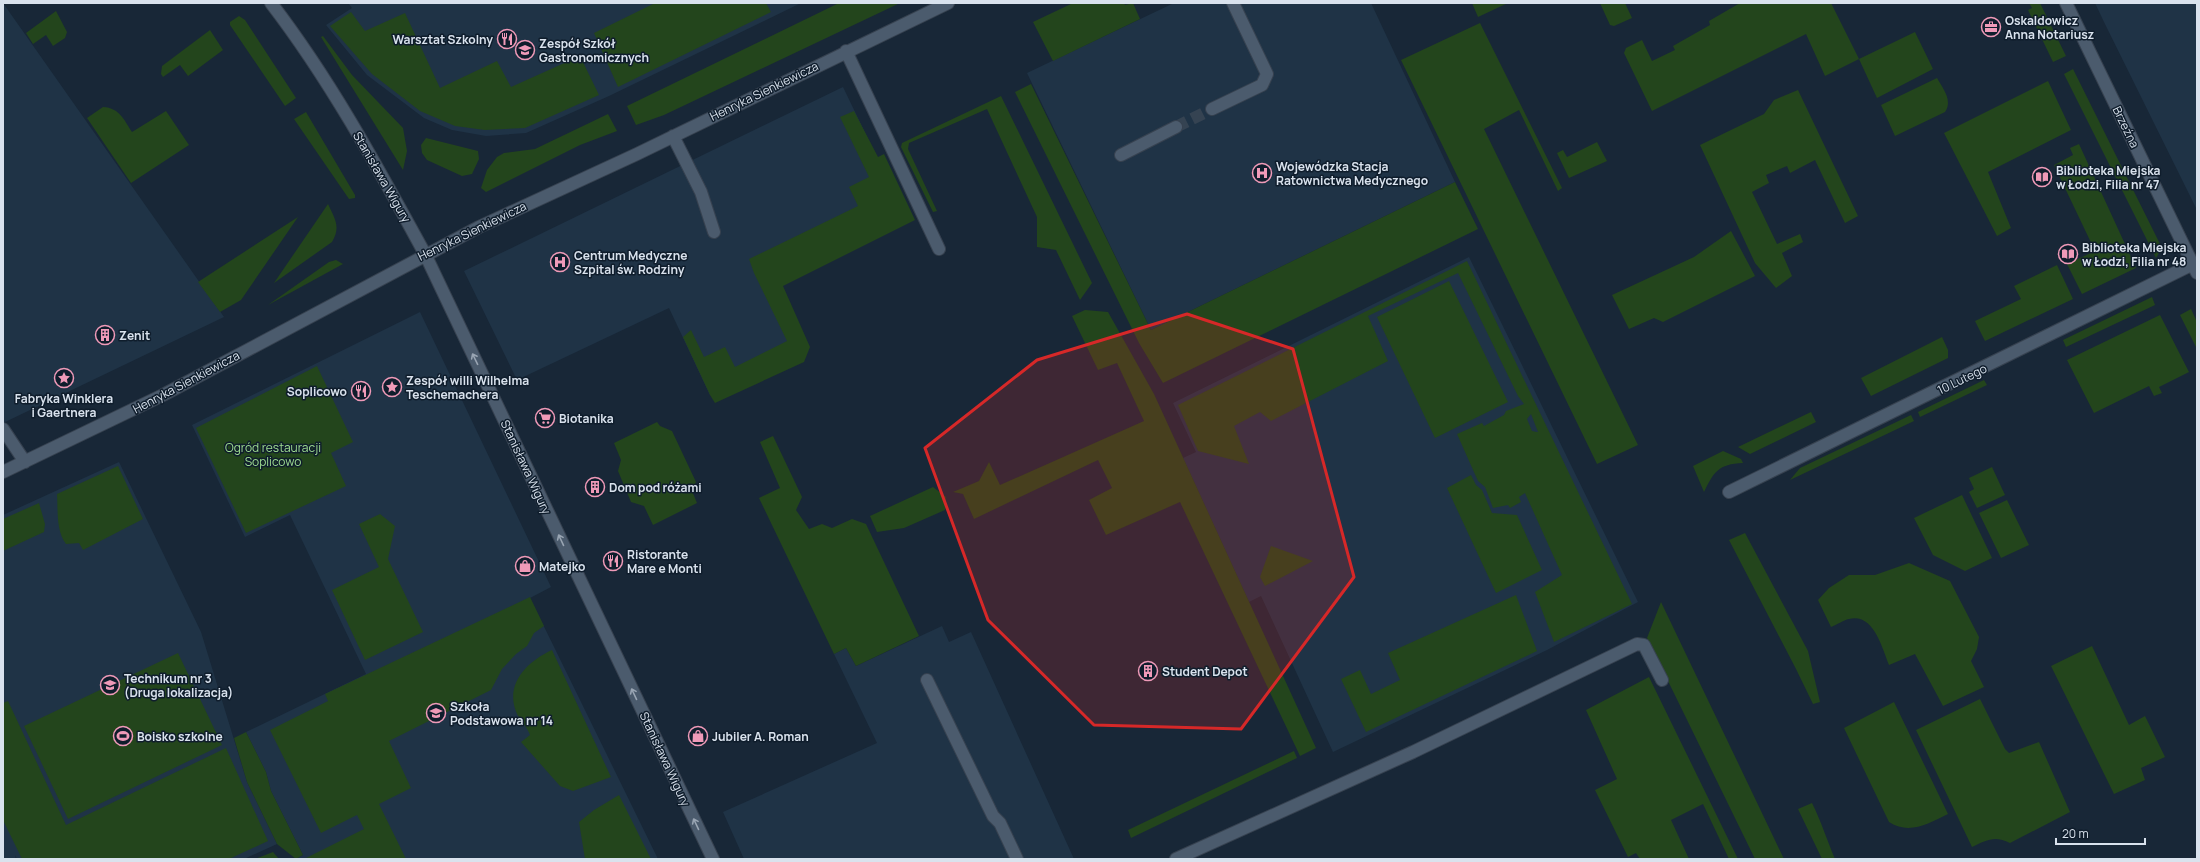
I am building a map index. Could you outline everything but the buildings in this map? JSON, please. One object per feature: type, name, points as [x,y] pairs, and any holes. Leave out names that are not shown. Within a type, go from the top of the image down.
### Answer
[{"type":"street","name":"Stanisława Wigury","points":[[271,3],[296,35],[330,90],[386,182],[425,254],[712,859]]},
{"type":"street","name":"Henryka Sienkiewicza","points":[[3,472],[163,395],[425,254],[948,3]]},
{"type":"street","points":[[1212,109],[1262,85],[1267,74],[1233,3]]},
{"type":"street","name":"Brzeźna","points":[[2066,3],[2195,269]]},
{"type":"street","points":[[846,51],[939,249]]},
{"type":"street","points":[[1121,155],[1176,127]]},
{"type":"street","points":[[673,136],[701,192],[714,232]]},
{"type":"street","name":"10 Lutego","points":[[1729,492],[2195,269]]},
{"type":"street","points":[[3,429],[25,462]]},
{"type":"street","points":[[1176,859],[1413,752],[1637,644],[1644,645],[1662,680]]},
{"type":"street","points":[[927,680],[993,816],[1000,823],[1017,859]]},
{"type":"highlighted area","points":[[1187,314],[1293,349],[1354,577],[1241,729],[1094,725],[988,620],[925,448],[1037,360]]},
{"type":"shaded area","points":[[3,3],[224,317],[3,423]]},
{"type":"shaded area","name":"Zespół Szkół Gastronomicznych","points":[[348,3],[801,3],[609,96],[526,133],[486,136],[452,130],[424,118],[367,75],[326,25],[352,8]]},
{"type":"shaded area","name":"Wojewódzka Stacja Ratownictwa Medycznego","points":[[1174,3],[1371,3],[1455,182],[1151,330],[1027,73]]},
{"type":"shaded area","points":[[2095,3],[2197,3],[2197,210],[2104,22]]},
{"type":"shaded area","points":[[843,87],[898,201],[768,264],[806,349],[710,395],[669,308],[517,380],[464,271]]},
{"type":"shaded area","points":[[1469,257],[1638,602],[1547,650],[1333,752],[1261,596],[1249,602],[1183,458],[1196,452],[1173,403]]},
{"type":"shaded area","points":[[420,312],[551,587],[530,598],[658,859],[296,859],[303,855],[271,791],[266,772],[246,732],[366,674],[290,515],[245,537],[192,425]]},
{"type":"shaded area","name":"Technikum nr 3 (Druga lokalizacja)","points":[[119,462],[201,632],[247,782],[277,844],[244,859],[17,859],[15,855],[16,859],[3,859],[3,515]]},
{"type":"shaded area","points":[[942,626],[949,642],[971,632],[1074,859],[744,859],[723,812],[877,743],[834,654],[846,648],[856,666]]},
{"type":"green space","points":[[655,3],[766,3],[771,12],[618,87],[594,33]]},
{"type":"green space","points":[[839,3],[900,3],[664,115],[636,125],[627,106]]},
{"type":"green space","points":[[1073,3],[1124,3],[1125,5],[1133,3],[1140,19],[1053,61],[1033,22]]},
{"type":"green space","points":[[1472,3],[1508,3],[1478,17]]},
{"type":"green space","points":[[1600,3],[1625,3],[1632,18],[1614,26],[1610,25]]},
{"type":"green space","points":[[1740,3],[1831,3],[1859,59],[1825,76],[1806,34],[1652,111],[1624,53],[1626,48],[1642,40],[1652,61],[1675,50],[1673,46],[1710,25],[1709,21]]},
{"type":"green space","points":[[2029,3],[2040,3],[2066,56],[2053,62],[2028,10],[2032,8]]},
{"type":"green space","points":[[56,11],[67,32],[65,38],[53,46],[46,35],[33,44],[26,33]]},
{"type":"green space","points":[[351,12],[365,31],[405,13],[440,88],[497,61],[511,87],[580,56],[599,95],[525,128],[485,130],[455,126],[420,111],[372,74],[330,26]]},
{"type":"green space","points":[[239,16],[245,20],[296,98],[285,106],[230,25],[230,22]]},
{"type":"green space","points":[[1480,23],[1562,188],[1558,191],[1519,110],[1484,129],[1638,445],[1597,464],[1401,60]]},
{"type":"green space","points":[[210,30],[223,50],[188,76],[180,65],[163,77],[161,74],[162,66]]},
{"type":"green space","points":[[1915,32],[1933,69],[1877,98],[1859,59]]},
{"type":"green space","points":[[323,36],[352,75],[403,128],[407,151],[403,170],[321,37]]},
{"type":"green space","points":[[2073,69],[2162,248],[2156,258],[2064,74]]},
{"type":"green space","points":[[1937,78],[1948,99],[1945,112],[1895,136],[1881,105]]},
{"type":"green space","points":[[2048,81],[2071,130],[1988,172],[2011,228],[1997,236],[1944,133]]},
{"type":"green space","points":[[1031,84],[1151,330],[1455,182],[1478,229],[1163,383],[1139,343],[1015,92]]},
{"type":"green space","points":[[1798,90],[1858,216],[1845,223],[1815,160],[1790,173],[1787,166],[1766,175],[1769,183],[1752,192],[1777,244],[1800,234],[1803,242],[1782,253],[1792,276],[1776,288],[1755,263],[1700,145],[1764,114],[1774,100]]},
{"type":"green space","points":[[1001,96],[1092,283],[1080,300],[1056,250],[1037,247],[1037,217],[987,109],[909,143],[908,149],[937,211],[933,212],[901,147],[902,143]]},
{"type":"green space","points":[[103,107],[118,112],[132,132],[166,111],[189,145],[131,183],[87,118]]},
{"type":"green space","points":[[854,111],[878,157],[884,154],[915,220],[783,286],[810,347],[804,362],[715,403],[683,337],[691,330],[704,357],[725,347],[735,367],[787,341],[754,273],[749,259],[858,206],[849,187],[869,177],[840,117]]},
{"type":"green space","points":[[306,112],[355,195],[355,198],[349,199],[294,119]]},
{"type":"green space","points":[[608,114],[617,131],[580,145],[486,192],[481,188],[487,170],[497,157],[504,153],[535,149]]},
{"type":"green space","points":[[426,138],[478,151],[479,159],[472,174],[462,176],[427,160],[422,153],[421,145]]},
{"type":"green space","points":[[1597,142],[1607,161],[1569,178],[1557,153],[1563,150],[1567,157]]},
{"type":"green space","points":[[2079,144],[2136,268],[2082,294],[2067,264],[2095,251],[2054,165],[2073,155],[2070,148]]},
{"type":"green space","points":[[328,204],[337,227],[335,237],[332,242],[274,283]]},
{"type":"green space","points":[[298,217],[241,300],[220,312],[198,282]]},
{"type":"green space","points":[[1731,231],[1755,276],[1663,322],[1654,318],[1629,329],[1612,295],[1694,257]]},
{"type":"green space","points":[[336,260],[343,264],[268,305],[329,262]]},
{"type":"green space","points":[[1467,261],[1632,604],[1554,642],[1535,592],[1562,575],[1525,493],[1519,497],[1521,502],[1510,508],[1508,505],[1493,508],[1485,487],[1478,481],[1457,434],[1482,423],[1484,426],[1504,415],[1506,411],[1524,404],[1518,396],[1458,273],[1368,316],[1388,361],[1271,421],[1260,412],[1234,426],[1249,464],[1198,451],[1178,405]],"holes":[[[1531,414],[1538,432],[1532,431],[1527,419]]]},
{"type":"green space","points":[[2057,265],[2073,299],[1985,341],[1975,321],[2021,299],[2014,286]]},
{"type":"green space","points":[[1449,281],[1508,402],[1435,438],[1377,317]]},
{"type":"green space","points":[[2152,297],[2155,305],[2066,347],[2063,340]]},
{"type":"green space","points":[[2191,309],[2197,322],[2197,349],[2180,315]]},
{"type":"green space","points":[[1085,310],[1108,312],[1154,394],[1316,748],[1300,756],[1180,502],[1106,535],[1089,500],[1112,488],[1098,460],[974,519],[963,494],[953,492],[979,481],[989,462],[1000,485],[1144,421],[1117,363],[1098,370],[1072,316]]},
{"type":"green space","points":[[2160,315],[2189,372],[2159,387],[2162,393],[2154,396],[2149,386],[2094,413],[2067,360]]},
{"type":"green space","points":[[1942,337],[1948,350],[1948,358],[1871,396],[1861,378]]},
{"type":"green space","name":"Ogród restauracji Soplicowo","points":[[317,366],[353,442],[331,453],[346,486],[246,533],[196,428]]},
{"type":"green space","points":[[1984,380],[1987,385],[1920,417],[1918,412]]},
{"type":"green space","points":[[1811,412],[1816,422],[1750,454],[1738,447]]},
{"type":"green space","points":[[1911,415],[1914,421],[1790,480],[1800,468]]},
{"type":"green space","points":[[657,422],[660,426],[672,431],[696,482],[692,491],[697,503],[653,525],[644,506],[631,502],[618,471],[621,460],[614,443]]},
{"type":"green space","points":[[773,436],[802,497],[796,510],[809,529],[822,524],[832,528],[852,519],[866,524],[919,636],[856,666],[846,648],[834,654],[759,498],[780,488],[760,442]]},
{"type":"green space","points":[[1723,451],[1741,459],[1743,463],[1722,467],[1714,474],[1704,492],[1693,466]]},
{"type":"green space","points":[[118,466],[143,519],[83,550],[79,543],[66,544],[59,527],[57,494]]},
{"type":"green space","points":[[1992,467],[2005,495],[1977,508],[1969,492],[1974,489],[1969,478]]},
{"type":"green space","points":[[1471,475],[1476,485],[1482,490],[1492,513],[1517,515],[1542,570],[1496,593],[1447,488]]},
{"type":"green space","points":[[933,487],[946,497],[945,510],[904,528],[877,532],[870,516]]},
{"type":"green space","points":[[1962,495],[1992,558],[1965,571],[1933,555],[1914,518]]},
{"type":"green space","points":[[2007,500],[2029,545],[2001,558],[1979,513]]},
{"type":"green space","points":[[39,503],[45,524],[44,532],[3,551],[3,519]]},
{"type":"green space","points":[[380,514],[395,526],[388,559],[423,632],[365,660],[332,590],[379,567],[359,524]]},
{"type":"green space","points":[[1745,533],[1808,651],[1820,702],[1813,704],[1729,540]]},
{"type":"green space","points":[[1271,546],[1313,561],[1265,586],[1260,577]]},
{"type":"green space","points":[[1909,563],[1950,581],[1979,637],[1977,649],[1971,661],[1984,687],[1943,706],[1915,654],[1889,665],[1880,641],[1871,626],[1865,621],[1849,619],[1831,627],[1818,600],[1829,588],[1849,575],[1875,575]]},
{"type":"green space","points":[[1516,595],[1537,651],[1366,732],[1341,679],[1360,670],[1371,694],[1400,680],[1388,653]]},
{"type":"green space","points":[[530,597],[544,626],[534,633],[527,646],[516,654],[502,669],[491,690],[389,741],[411,788],[379,804],[406,859],[304,859],[364,829],[357,815],[321,833],[270,730],[328,701],[325,694]]},
{"type":"green space","points":[[1661,602],[1784,859],[1755,859],[1647,638]]},
{"type":"green space","points":[[2092,646],[2129,725],[2145,716],[2165,757],[2141,768],[2145,780],[2114,794],[2051,666]]},
{"type":"green space","points":[[552,650],[611,777],[573,791],[560,786],[521,742],[530,735],[517,714],[514,703],[513,693],[520,676],[534,661]]},
{"type":"green space","name":"Boisko szkolne","points":[[178,653],[222,745],[68,819],[24,726]]},
{"type":"green space","points":[[1649,677],[1738,859],[1729,859],[1703,804],[1671,820],[1689,859],[1640,859],[1636,853],[1628,857],[1595,790],[1617,779],[1586,710]]},
{"type":"green space","points":[[1980,699],[2005,749],[2009,753],[2039,742],[2070,812],[2010,843],[2000,839],[1991,839],[1972,847],[1916,730]]},
{"type":"green space","points":[[8,701],[66,825],[226,748],[268,841],[229,859],[22,859],[3,820],[3,703]]},
{"type":"green space","points":[[1894,702],[1948,814],[1918,827],[1904,828],[1889,822],[1844,728]]},
{"type":"green space","points":[[246,732],[266,772],[271,791],[303,855],[296,859],[277,844],[247,782],[234,738]]},
{"type":"green space","points":[[1294,751],[1297,758],[1131,838],[1128,830]]},
{"type":"green space","points":[[619,795],[651,859],[585,859],[579,822],[594,810]]},
{"type":"green space","points":[[1812,803],[1835,859],[1822,859],[1798,809]]},
{"type":"green space","points":[[273,852],[279,859],[255,859]]},
{"type":"tunnel","points":[[1176,127],[1212,109]]},
{"type":"place","name":"Oskaldowicz Anna Notariusz","points":[[1991,27]]},
{"type":"place","name":"Warsztat Szkolny","points":[[507,39]]},
{"type":"place","name":"Zespół Szkół Gastronomicznych","points":[[525,50]]},
{"type":"place","name":"Wojewódzka Stacja Ratownictwa Medycznego","points":[[1262,173]]},
{"type":"place","name":"Biblioteka Miejska w Łodzi, Filia nr 47","points":[[2042,177]]},
{"type":"place","name":"Biblioteka Miejska w Łodzi, Filia nr 48","points":[[2068,254]]},
{"type":"place","name":"Centrum Medyczne Szpital św. Rodziny","points":[[560,262]]},
{"type":"place","name":"Zenit","points":[[105,335]]},
{"type":"place","name":"Fabryka Winklera i Gaertnera","points":[[64,378]]},
{"type":"place","name":"Zespół willi Wilhelma Teschemachera","points":[[392,387]]},
{"type":"place","name":"Soplicowo","points":[[361,391]]},
{"type":"place","name":"Biotanika","points":[[545,418]]},
{"type":"place","name":"Dom pod różami","points":[[595,487]]},
{"type":"place","name":"Ristorante Mare e Monti","points":[[613,561]]},
{"type":"place","name":"Matejko","points":[[525,566]]},
{"type":"place","name":"Student Depot","points":[[1148,671]]},
{"type":"place","name":"Technikum nr 3 (Druga lokalizacja)","points":[[110,685]]},
{"type":"place","name":"Szkoła Podstawowa nr 14","points":[[436,713]]},
{"type":"place","name":"Boisko szkolne","points":[[123,736]]},
{"type":"place","name":"Jubiler A. Roman","points":[[698,736]]}]
